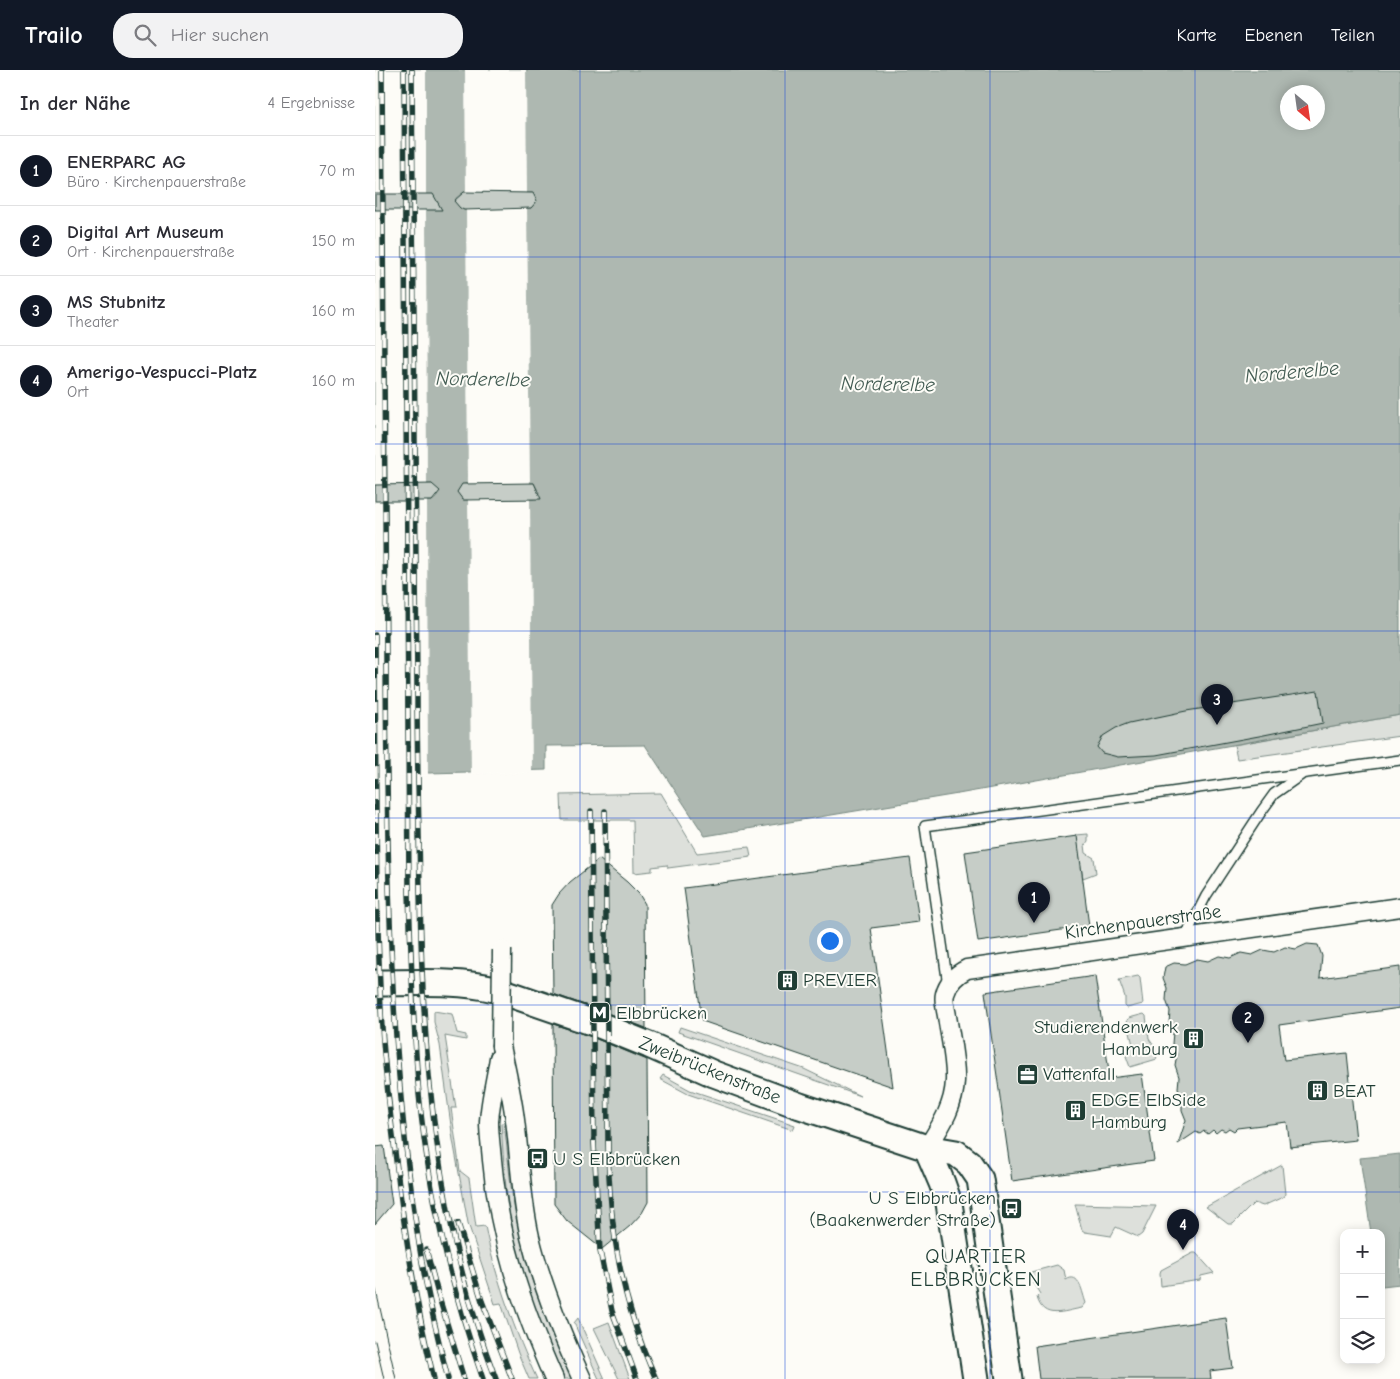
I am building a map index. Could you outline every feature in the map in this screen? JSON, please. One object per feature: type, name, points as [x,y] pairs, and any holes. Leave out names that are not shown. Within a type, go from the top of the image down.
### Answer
[{"type":"main road","name":"Zweibrückenstraße","points":[[375,983],[453,984],[495,989],[597,1024],[766,1094],[927,1148],[956,1153],[973,1167],[980,1179],[1009,1379]]},
{"type":"main road","points":[[927,1148],[943,1183],[949,1203],[976,1379]]},
{"type":"street","name":"Kirchenpauerstraße","points":[[948,986],[953,979],[967,969],[1400,907]]},
{"type":"street","points":[[501,950],[501,1046],[489,1121],[497,1205],[506,1249],[519,1293],[531,1327],[554,1379]]},
{"type":"street","points":[[927,1148],[946,1117],[955,1083],[955,1070],[944,1000],[948,986]]},
{"type":"street","points":[[501,1046],[515,1119],[521,1186],[530,1237],[556,1318],[582,1379]]},
{"type":"lane","points":[[948,986],[925,826],[1400,760]]},
{"type":"lane","points":[[1185,937],[1206,896],[1265,807],[1275,794],[1303,773]]},
{"type":"shaded area","points":[[1400,715],[1400,736],[1237,759],[1234,745]]},
{"type":"shaded area","points":[[661,793],[697,853],[749,847],[751,857],[668,868],[667,865],[652,867],[652,871],[634,873],[633,820],[562,820],[561,795]]},
{"type":"shaded area","points":[[1088,834],[1088,841],[1085,845],[1086,853],[1094,858],[1096,873],[1083,878],[1076,835]]},
{"type":"shaded area","points":[[1138,976],[1140,978],[1143,1004],[1127,1008],[1119,980]]},
{"type":"shaded area","points":[[434,1011],[452,1014],[457,1033],[466,1035],[466,1040],[445,1036],[456,1108],[451,1108],[460,1171],[469,1178],[476,1227],[485,1226],[494,1264],[507,1304],[537,1379],[529,1379],[501,1303],[495,1304],[468,1223],[453,1140],[440,1045],[434,1022]]},
{"type":"shaded area","points":[[1144,1014],[1146,1016],[1149,1039],[1154,1046],[1157,1059],[1130,1067],[1126,1056],[1133,1045],[1127,1020]]},
{"type":"shaded area","points":[[680,1027],[804,1069],[860,1096],[678,1032]]},
{"type":"shaded area","points":[[663,1075],[690,1090],[795,1125],[793,1130],[688,1094],[660,1079]]},
{"type":"shaded area","points":[[501,1123],[504,1123],[512,1196],[518,1228],[530,1273],[545,1316],[573,1379],[565,1379],[562,1373],[536,1312],[520,1264],[508,1202]]},
{"type":"shaded area","points":[[1282,1165],[1285,1194],[1283,1197],[1263,1206],[1254,1203],[1233,1224],[1228,1224],[1206,1207]]},
{"type":"shaded area","points":[[1075,1204],[1156,1206],[1142,1234],[1138,1237],[1116,1227],[1111,1236],[1085,1232],[1082,1230]]},
{"type":"shaded area","points":[[1196,1253],[1214,1273],[1201,1276],[1200,1280],[1161,1286],[1161,1270]]},
{"type":"shaded area","points":[[1057,1265],[1064,1270],[1066,1280],[1074,1278],[1080,1284],[1086,1303],[1082,1308],[1055,1313],[1044,1309],[1040,1304],[1037,1297],[1040,1294],[1030,1278],[1031,1272]]},
{"type":"shaded area","points":[[578,1318],[605,1379],[599,1379],[574,1323]]},
{"type":"shaded area","points":[[609,1322],[630,1379],[619,1379],[594,1328]]},
{"type":"water","name":"Norderelbe","points":[[375,70],[1400,70],[1400,715],[958,794],[705,836],[645,745],[546,746],[546,770],[428,773],[375,501],[432,501],[436,498],[438,492],[432,484],[375,485]],"holes":[[[464,192],[532,193],[536,203],[531,208],[464,210],[458,206],[456,198]],[[534,483],[539,492],[538,496],[534,499],[464,500],[458,490],[464,484]]]},
{"type":"water","points":[[1400,1154],[1400,1284],[1385,1286],[1385,1229],[1370,1229],[1360,1158]]},
{"type":"pier","points":[[375,70],[426,70],[426,197],[375,197]]},
{"type":"pier","points":[[465,70],[526,70],[527,195],[466,195]]},
{"type":"pier","points":[[527,206],[530,486],[468,487],[466,207]]},
{"type":"pier","points":[[375,207],[426,207],[427,487],[375,487]]},
{"type":"pier","points":[[530,497],[532,773],[471,774],[468,498]]},
{"type":"pier","points":[[427,498],[428,776],[375,777],[375,499]]},
{"type":"building","points":[[464,192],[533,193],[537,201],[531,208],[464,210],[454,201]]},
{"type":"building","points":[[375,194],[433,194],[442,210],[375,210]]},
{"type":"building","points":[[534,483],[541,499],[463,500],[457,492],[462,484]]},
{"type":"building","points":[[432,484],[440,491],[432,501],[375,501],[375,485]]},
{"type":"building","points":[[1318,691],[1323,723],[1156,755],[1118,757],[1102,753],[1097,747],[1103,736],[1129,723],[1186,711]]},
{"type":"building","points":[[1077,836],[1089,926],[978,942],[965,852]]},
{"type":"building","name":"PREVIER","points":[[910,858],[919,922],[871,928],[893,1087],[702,1021],[684,888]]},
{"type":"building","points":[[599,859],[627,882],[639,894],[645,904],[646,1028],[553,994],[552,905],[570,882]]},
{"type":"building","points":[[1307,944],[1318,945],[1322,956],[1320,978],[1400,967],[1400,1008],[1279,1025],[1284,1060],[1347,1053],[1356,1140],[1290,1147],[1287,1122],[1237,1128],[1234,1131],[1229,1128],[1225,1131],[1221,1129],[1216,1133],[1213,1130],[1208,1134],[1204,1131],[1200,1134],[1196,1132],[1178,1144],[1186,1120],[1178,1088],[1179,1077],[1175,1065],[1177,1054],[1172,1044],[1173,1032],[1169,1023],[1170,1011],[1166,1000],[1167,988],[1163,978],[1165,967],[1174,963],[1185,964],[1197,959],[1208,961],[1219,956],[1230,958],[1241,953],[1252,955],[1263,950],[1274,952],[1285,947],[1296,949]]},
{"type":"building","name":"EDGE ElbSide Hamburg","points":[[1095,976],[1110,1078],[1142,1074],[1154,1161],[1012,1181],[985,992]]},
{"type":"building","points":[[553,1024],[592,1037],[647,1060],[648,1202],[642,1213],[630,1226],[602,1249],[567,1221],[554,1204]]},
{"type":"building","points":[[384,1146],[392,1204],[375,1224],[375,1147]]},
{"type":"building","points":[[1226,1318],[1233,1368],[1210,1371],[1211,1379],[1039,1379],[1035,1346]]},
{"type":"tram line","points":[[375,1286],[396,1379]]},
{"type":"tram line","points":[[375,1341],[384,1379]]},
{"type":"railway","points":[[382,70],[386,732],[391,958],[402,1107],[410,1182],[424,1272],[448,1379]]},
{"type":"railway","points":[[404,70],[409,892],[415,1044],[428,1166],[442,1238],[471,1345],[483,1379]]},
{"type":"railway","points":[[412,70],[417,737],[424,1015],[436,1139],[446,1200],[459,1261],[496,1379]]},
{"type":"railway","points":[[375,635],[377,869],[383,1045],[406,1238],[421,1322],[434,1379]]},
{"type":"railway","points":[[591,811],[594,1143],[600,1251],[612,1311],[637,1379]]},
{"type":"railway","points":[[605,811],[608,1143],[611,1204],[619,1264],[626,1293],[644,1350],[656,1379]]},
{"type":"railway","points":[[458,1223],[482,1301],[512,1379]]},
{"type":"railway","points":[[426,1249],[464,1379]]},
{"type":"place","name":"MS Stubnitz","points":[[1217,725]]},
{"type":"place","name":"ENERPARC AG","points":[[1034,923]]},
{"type":"place","name":"PREVIER","points":[[787,980]]},
{"type":"place","name":"Elbbrücken","points":[[600,1013]]},
{"type":"place","name":"Studierendenwerk Hamburg","points":[[1194,1038]]},
{"type":"place","name":"Digital Art Museum","points":[[1248,1043]]},
{"type":"place","name":"Vattenfall","points":[[1027,1074]]},
{"type":"place","name":"BEAT","points":[[1317,1091]]},
{"type":"place","name":"EDGE ElbSide Hamburg","points":[[1075,1111]]},
{"type":"place","name":"U S Elbbrücken","points":[[537,1159]]},
{"type":"place","name":"U S Elbbrücken (Baakenwerder Straße)","points":[[1012,1209]]},
{"type":"place","name":"Amerigo-Vespucci-Platz","points":[[1183,1250]]},
{"type":"district","name":"QUARTIER ELBBRÜCKEN","points":[[976,1268]]}]
